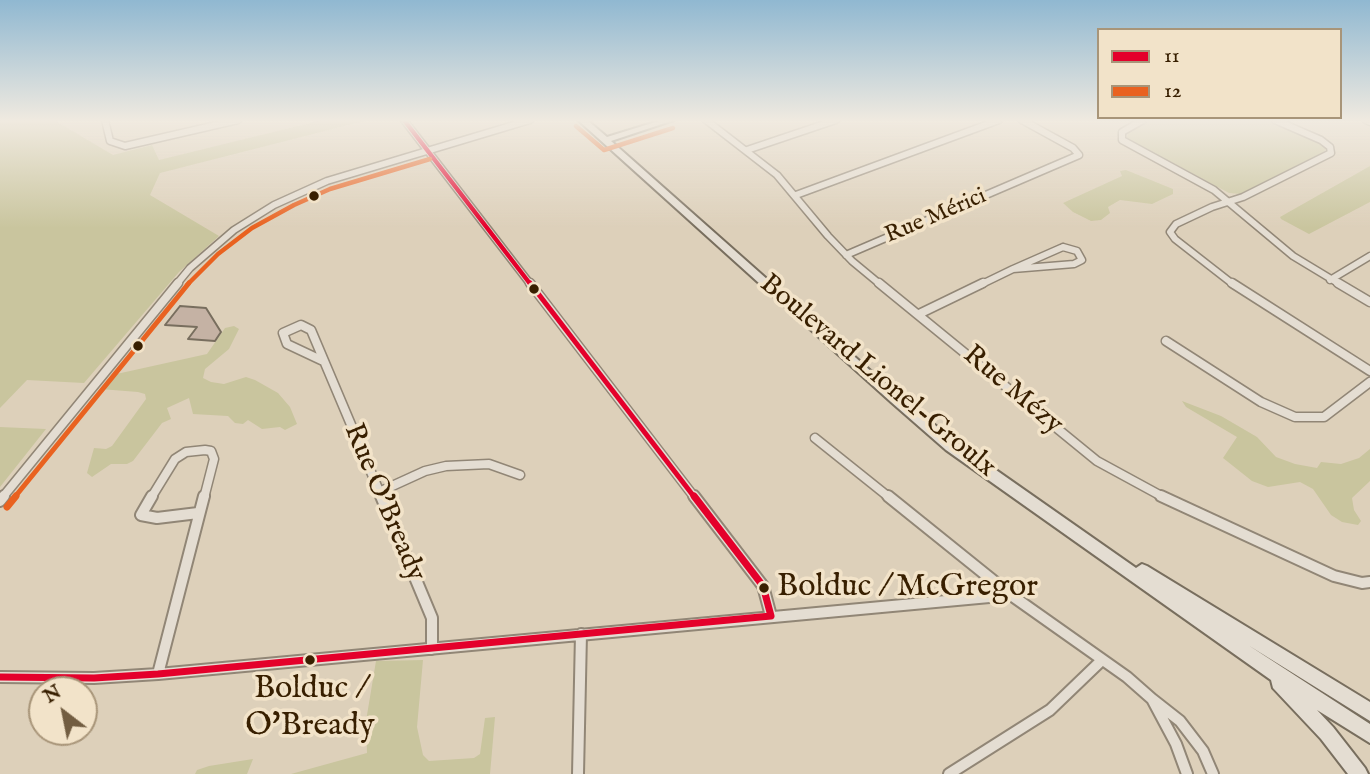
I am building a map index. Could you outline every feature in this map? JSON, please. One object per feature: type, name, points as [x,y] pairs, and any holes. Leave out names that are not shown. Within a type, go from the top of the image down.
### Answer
[{"type":"main road","name":"Boulevard Lionel-Groulx","points":[[626,156],[923,423],[981,468],[1105,551],[1255,660],[1370,734]]},
{"type":"main road","name":"Boulevard Lionel-Groulx","points":[[1105,551],[1294,663],[1370,712]]},
{"type":"main road","points":[[1255,660],[1327,733],[1359,774]]},
{"type":"main road","points":[[1294,663],[1370,700]]},
{"type":"street","points":[[0,501],[190,268],[212,247],[247,221],[297,194],[327,181],[410,156]]},
{"type":"street","points":[[431,156],[763,586],[771,616]]},
{"type":"street","name":"Rue Mézy","points":[[754,156],[796,195],[846,255],[1080,448],[1116,474],[1334,576],[1347,581],[1370,582]]},
{"type":"street","points":[[796,195],[901,156]]},
{"type":"street","name":"Rue Mérici","points":[[846,255],[1076,156]]},
{"type":"street","points":[[1155,156],[1204,183],[1293,256],[1370,302]]},
{"type":"street","points":[[1325,156],[1243,197],[1176,224],[1170,229],[1172,235],[1248,296],[1370,371]]},
{"type":"street","points":[[919,314],[1013,269],[1060,247],[1074,249],[1083,258],[1078,263],[1013,269]]},
{"type":"street","points":[[1330,280],[1370,256]]},
{"type":"street","name":"Rue O'Bready","points":[[321,360],[287,344],[283,333],[297,326],[309,327],[432,618],[432,649]]},
{"type":"street","points":[[1166,341],[1261,402],[1295,417],[1324,417],[1370,382]]},
{"type":"street","points":[[815,438],[1011,595],[1172,713],[1194,738],[1213,774]]},
{"type":"street","points":[[158,674],[214,459],[211,451],[205,450],[186,452],[175,459],[141,515],[157,518],[198,513]]},
{"type":"street","points":[[379,492],[425,471],[446,466],[489,464],[520,475]]},
{"type":"street","points":[[0,677],[94,678],[158,674],[1011,595]]},
{"type":"street","points":[[578,774],[581,634]]},
{"type":"street","points":[[948,774],[1050,710],[1102,660]]},
{"type":"street","points":[[1152,699],[1176,744],[1187,774]]},
{"type":"shaded area","points":[[0,156],[157,156],[159,160],[175,156],[226,156],[160,173],[150,195],[219,236],[179,272],[84,383],[27,380],[0,408]]},
{"type":"shaded area","points":[[1160,156],[1319,156],[1240,194],[1229,193]]},
{"type":"shaded area","points":[[1370,166],[1370,202],[1309,234],[1281,219],[1280,217]]},
{"type":"shaded area","points":[[1126,170],[1173,189],[1173,194],[1152,204],[1120,200],[1108,207],[1110,213],[1101,220],[1091,221],[1073,212],[1063,203],[1122,176],[1120,171]]},
{"type":"shaded area","points":[[234,326],[239,329],[229,349],[205,369],[203,378],[224,384],[246,377],[255,380],[278,393],[290,407],[297,424],[285,430],[280,427],[262,429],[248,420],[243,424],[235,423],[228,416],[193,414],[189,398],[167,408],[171,419],[162,423],[133,461],[127,464],[111,464],[92,477],[87,473],[94,448],[106,449],[112,446],[146,399],[145,394],[138,392],[100,389],[112,375],[207,354],[225,328]]},
{"type":"shaded area","points":[[1182,401],[1221,416],[1257,437],[1276,457],[1295,464],[1317,468],[1321,462],[1341,464],[1359,458],[1370,449],[1370,481],[1352,498],[1354,510],[1361,521],[1358,525],[1342,522],[1331,515],[1313,489],[1300,482],[1268,487],[1252,481],[1223,458],[1237,437],[1186,407]]},
{"type":"shaded area","points":[[0,427],[46,429],[0,487]]},
{"type":"shaded area","points":[[423,660],[417,727],[423,755],[429,761],[474,758],[480,754],[485,718],[495,717],[490,774],[291,774],[367,753],[366,721],[376,661]]},
{"type":"shaded area","points":[[253,759],[247,774],[195,774],[197,770],[209,766]]},
{"type":"building","points":[[180,306],[206,308],[221,332],[215,341],[188,339],[197,327],[165,325]]},
{"type":"transit line","name":"11","points":[[432,156],[763,586],[771,616]]},
{"type":"transit line","name":"12","points":[[7,507],[196,274],[218,254],[252,228],[294,205],[330,189],[430,159]]},
{"type":"transit line","name":"11","points":[[0,677],[94,678],[158,674],[771,616]]},
{"type":"place","name":"Bolduc / McGregor","points":[[764,588]]},
{"type":"place","name":"Bolduc / O'Bready","points":[[310,660]]}]
